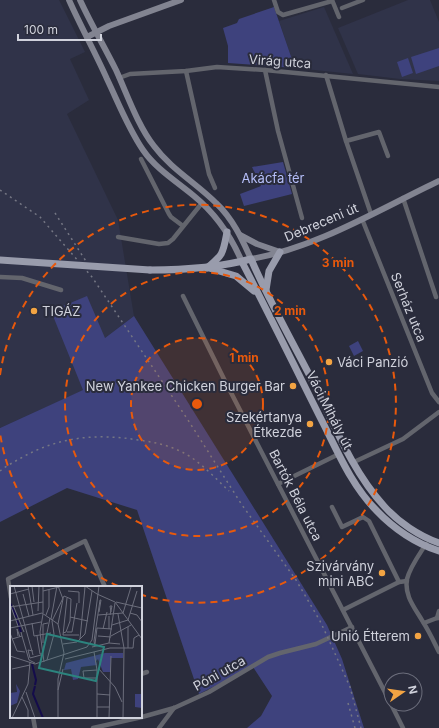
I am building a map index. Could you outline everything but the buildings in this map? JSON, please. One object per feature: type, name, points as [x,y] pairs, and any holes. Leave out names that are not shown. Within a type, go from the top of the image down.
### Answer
[{"type":"main road","points":[[68,0],[96,54],[129,126],[143,150],[159,168],[202,203],[216,217],[227,232],[242,262]]},
{"type":"main road","points":[[80,0],[105,48],[139,121],[153,146],[169,163],[216,203],[232,222],[251,259]]},
{"type":"main road","points":[[86,37],[120,22],[181,0]]},
{"type":"main road","name":"Debreceni út","points":[[0,260],[150,270],[207,268],[242,262],[280,252],[311,241],[362,219],[439,181]]},
{"type":"main road","points":[[207,268],[220,257],[224,248],[227,232]]},
{"type":"main road","points":[[240,235],[257,244],[280,252],[269,271],[266,293]]},
{"type":"main road","name":"Váci Mihály út","points":[[251,259],[266,293],[367,486],[385,507],[403,523],[429,539],[439,543]]},
{"type":"main road","name":"Váci Mihály út","points":[[242,262],[339,454],[359,490],[376,510],[396,529],[424,546],[439,551]]},
{"type":"main road","name":"Debreceni út","points":[[207,268],[236,276],[244,281],[258,295]]},
{"type":"street","points":[[274,0],[278,12],[283,15],[332,0],[339,17]]},
{"type":"street","points":[[342,8],[363,0]]},
{"type":"street","name":"Virág utca","points":[[119,78],[130,74],[186,71],[217,67],[326,75],[439,88]]},
{"type":"street","points":[[265,70],[278,131],[302,218]]},
{"type":"street","points":[[186,71],[209,174],[216,188]]},
{"type":"street","points":[[326,75],[346,141],[371,214]]},
{"type":"street","points":[[346,141],[380,132],[388,156]]},
{"type":"street","points":[[141,159],[169,214],[183,226]]},
{"type":"street","points":[[403,198],[436,297]]},
{"type":"street","points":[[118,238],[159,244],[168,243],[173,239],[202,203]]},
{"type":"street","name":"Serház utca","points":[[362,219],[432,393],[439,402]]},
{"type":"street","points":[[0,277],[22,278],[37,281],[61,290]]},
{"type":"street","name":"Bartók Béla utca","points":[[183,296],[383,688]]},
{"type":"street","points":[[354,462],[403,439],[439,412]]},
{"type":"street","points":[[278,484],[339,454]]},
{"type":"street","points":[[332,507],[342,527],[363,517],[369,521],[399,582]]},
{"type":"street","points":[[429,539],[409,572],[406,590],[409,599],[424,623],[439,652]]},
{"type":"street","points":[[10,592],[8,579],[85,541],[105,586]]},
{"type":"street","points":[[343,610],[399,582],[407,581]]},
{"type":"street","points":[[424,623],[438,618],[439,611]]},
{"type":"street","name":"Póni utca","points":[[142,715],[174,708],[209,692],[268,657],[280,652],[316,644],[352,627]]},
{"type":"street","points":[[142,674],[147,672]]},
{"type":"street","points":[[159,728],[174,708]]},
{"type":"street","name":"Bartók Béla utca","points":[[395,712],[403,728]]},
{"type":"street","points":[[33,718],[35,728]]},
{"type":"street","name":"Póni utca","points":[[93,728],[131,718]]},
{"type":"shaded area","points":[[0,0],[59,0],[85,52],[70,59],[89,100],[67,114],[118,220],[134,316],[105,338],[119,374],[0,428]]},
{"type":"shaded area","points":[[408,0],[430,0],[439,22],[439,81],[400,79],[358,74],[338,28]]},
{"type":"shaded area","points":[[324,7],[353,74],[295,68],[279,21]]},
{"type":"green space","points":[[274,7],[295,68],[228,63],[228,46],[223,28],[237,23],[239,19]]},
{"type":"green space","points":[[439,48],[439,66],[416,74],[411,57]]},
{"type":"green space","points":[[408,58],[413,73],[402,77],[397,62]]},
{"type":"green space","name":"Akácfa tér","points":[[283,162],[292,194],[244,206],[240,194],[261,186],[252,167]]},
{"type":"green space","points":[[87,296],[105,338],[134,316],[327,625],[342,659],[364,728],[247,728],[261,716],[272,696],[253,667],[199,694],[137,510],[67,488],[0,522],[0,428],[83,390],[51,311]]},
{"type":"green space","points":[[358,341],[363,351],[354,356],[349,346]]},
{"type":"railway","points":[[0,190],[40,217],[92,277],[188,420],[242,505],[296,580],[320,621],[350,687],[361,728]]},
{"type":"railway","points":[[55,213],[91,269]]},
{"type":"railway","points":[[0,471],[35,451],[63,441],[92,437],[122,438],[161,444],[182,452],[201,465],[229,491]]},
{"type":"railway","points":[[348,703],[355,728]]},
{"type":"place","name":"TIGÁZ","points":[[34,311]]},
{"type":"place","name":"Váci Panzió","points":[[329,362]]},
{"type":"place","name":"New Yankee Chicken Burger Bar","points":[[293,386]]},
{"type":"place","name":"Szekértanya Étkezde","points":[[310,424]]},
{"type":"place","name":"Szivárvány mini ABC","points":[[382,573]]},
{"type":"place","name":"Unió Étterem","points":[[418,636]]}]
